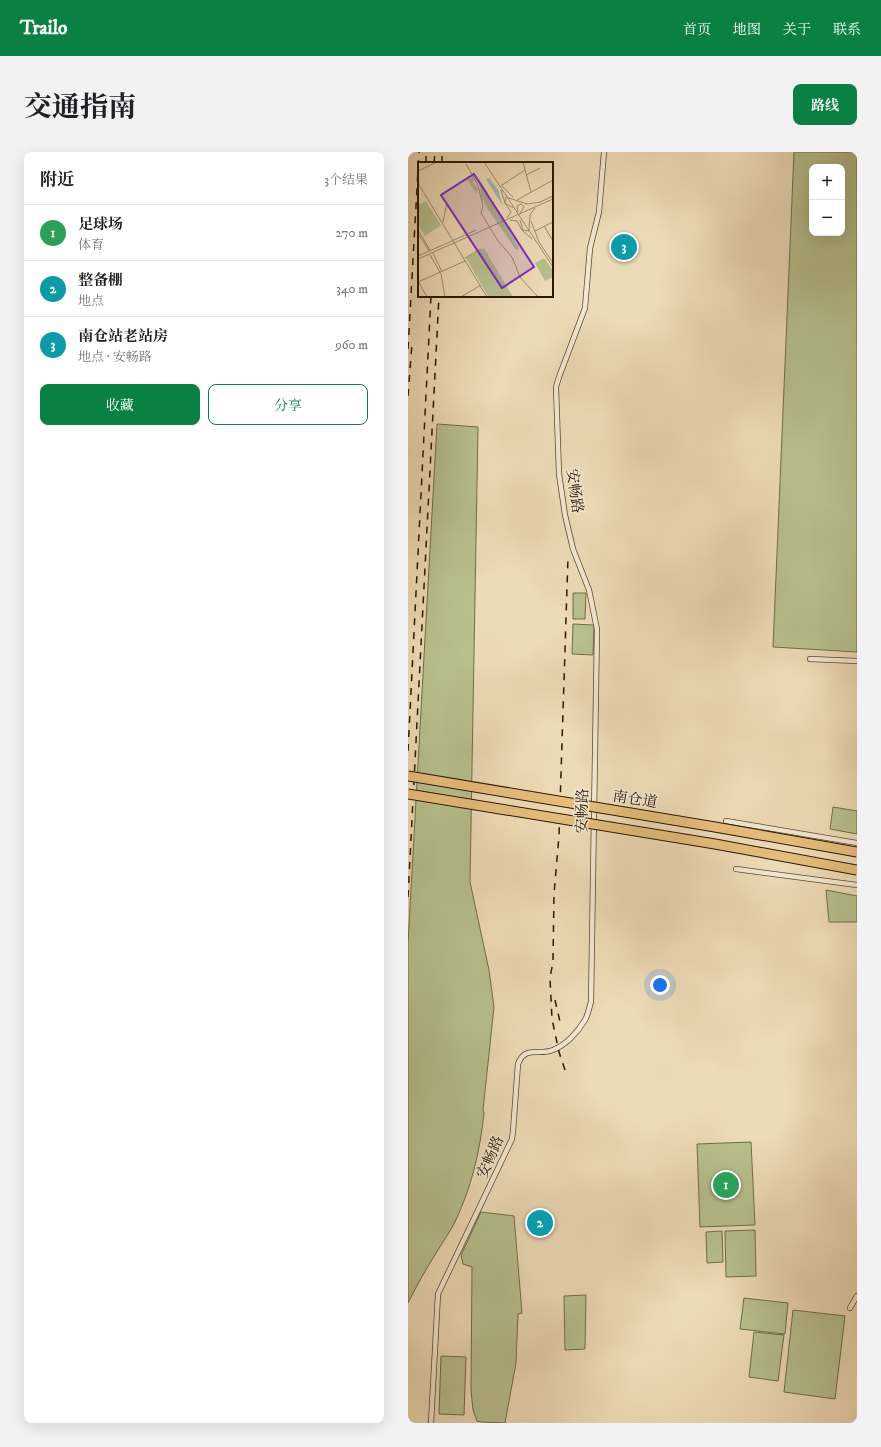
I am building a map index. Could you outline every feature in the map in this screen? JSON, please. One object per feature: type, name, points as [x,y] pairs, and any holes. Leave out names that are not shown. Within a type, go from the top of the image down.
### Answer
[{"type":"highway","name":"南仓道","points":[[408,776],[715,826],[857,852]]},
{"type":"highway","name":"南仓道","points":[[408,794],[716,844],[857,870]]},
{"type":"street","name":"安畅路","points":[[431,1423],[438,1294],[512,1139],[514,1131],[518,1064],[520,1058],[527,1053],[553,1050],[571,1038],[586,1019],[591,1002],[597,629],[589,590],[573,549],[564,508],[559,474],[556,387],[585,308],[590,248],[599,212],[604,152]]},
{"type":"street","points":[[810,659],[857,661]]},
{"type":"street","points":[[726,821],[857,843]]},
{"type":"street","points":[[736,869],[857,885]]},
{"type":"street","points":[[850,1308],[857,1296]]},
{"type":"green space","points":[[794,152],[857,152],[857,652],[773,647]]},
{"type":"green space","points":[[437,424],[478,427],[470,882],[489,970],[494,1007],[482,1128],[470,1184],[454,1224],[426,1269],[408,1303],[408,943]]},
{"type":"green space","points":[[573,593],[586,593],[585,619],[573,619]]},
{"type":"green space","points":[[573,624],[594,625],[593,655],[572,654]]},
{"type":"green space","points":[[833,807],[857,811],[857,834],[830,829]]},
{"type":"green space","points":[[826,890],[857,896],[857,922],[829,922]]},
{"type":"green space","points":[[751,1142],[755,1225],[700,1227],[697,1144]]},
{"type":"green space","points":[[481,1212],[514,1216],[522,1313],[518,1314],[516,1363],[505,1423],[477,1421],[473,1410],[471,1391],[472,1267],[463,1264],[461,1255]]},
{"type":"green space","points":[[755,1230],[756,1276],[726,1277],[725,1231]]},
{"type":"green space","points":[[722,1231],[723,1262],[707,1263],[706,1232]]},
{"type":"green space","points":[[586,1295],[585,1349],[565,1350],[564,1296]]},
{"type":"green space","points":[[744,1298],[788,1303],[785,1334],[740,1329]]},
{"type":"green space","points":[[793,1310],[845,1316],[835,1399],[784,1392]]},
{"type":"green space","points":[[754,1332],[784,1335],[778,1381],[749,1377]]},
{"type":"green space","points":[[441,1356],[466,1357],[464,1415],[439,1414]]},
{"type":"railway","points":[[418,162],[419,152]]},
{"type":"railway","points":[[426,152],[426,162]]},
{"type":"railway","points":[[434,162],[435,152]]},
{"type":"railway","points":[[442,152],[442,162]]},
{"type":"railway","points":[[408,349],[418,170]]},
{"type":"railway","points":[[408,751],[431,297]]},
{"type":"railway","points":[[408,897],[439,297]]},
{"type":"railway","points":[[408,396],[412,343]]},
{"type":"railway","points":[[565,1070],[559,1052],[552,1019],[550,978],[553,962],[554,894],[559,836],[568,557]]},
{"type":"railway","points":[[555,1000],[561,1026]]},
{"type":"place","name":"南仓站老站房","points":[[624,247]]},
{"type":"place","name":"足球场","points":[[726,1185]]},
{"type":"place","name":"整备棚","points":[[540,1223]]}]
